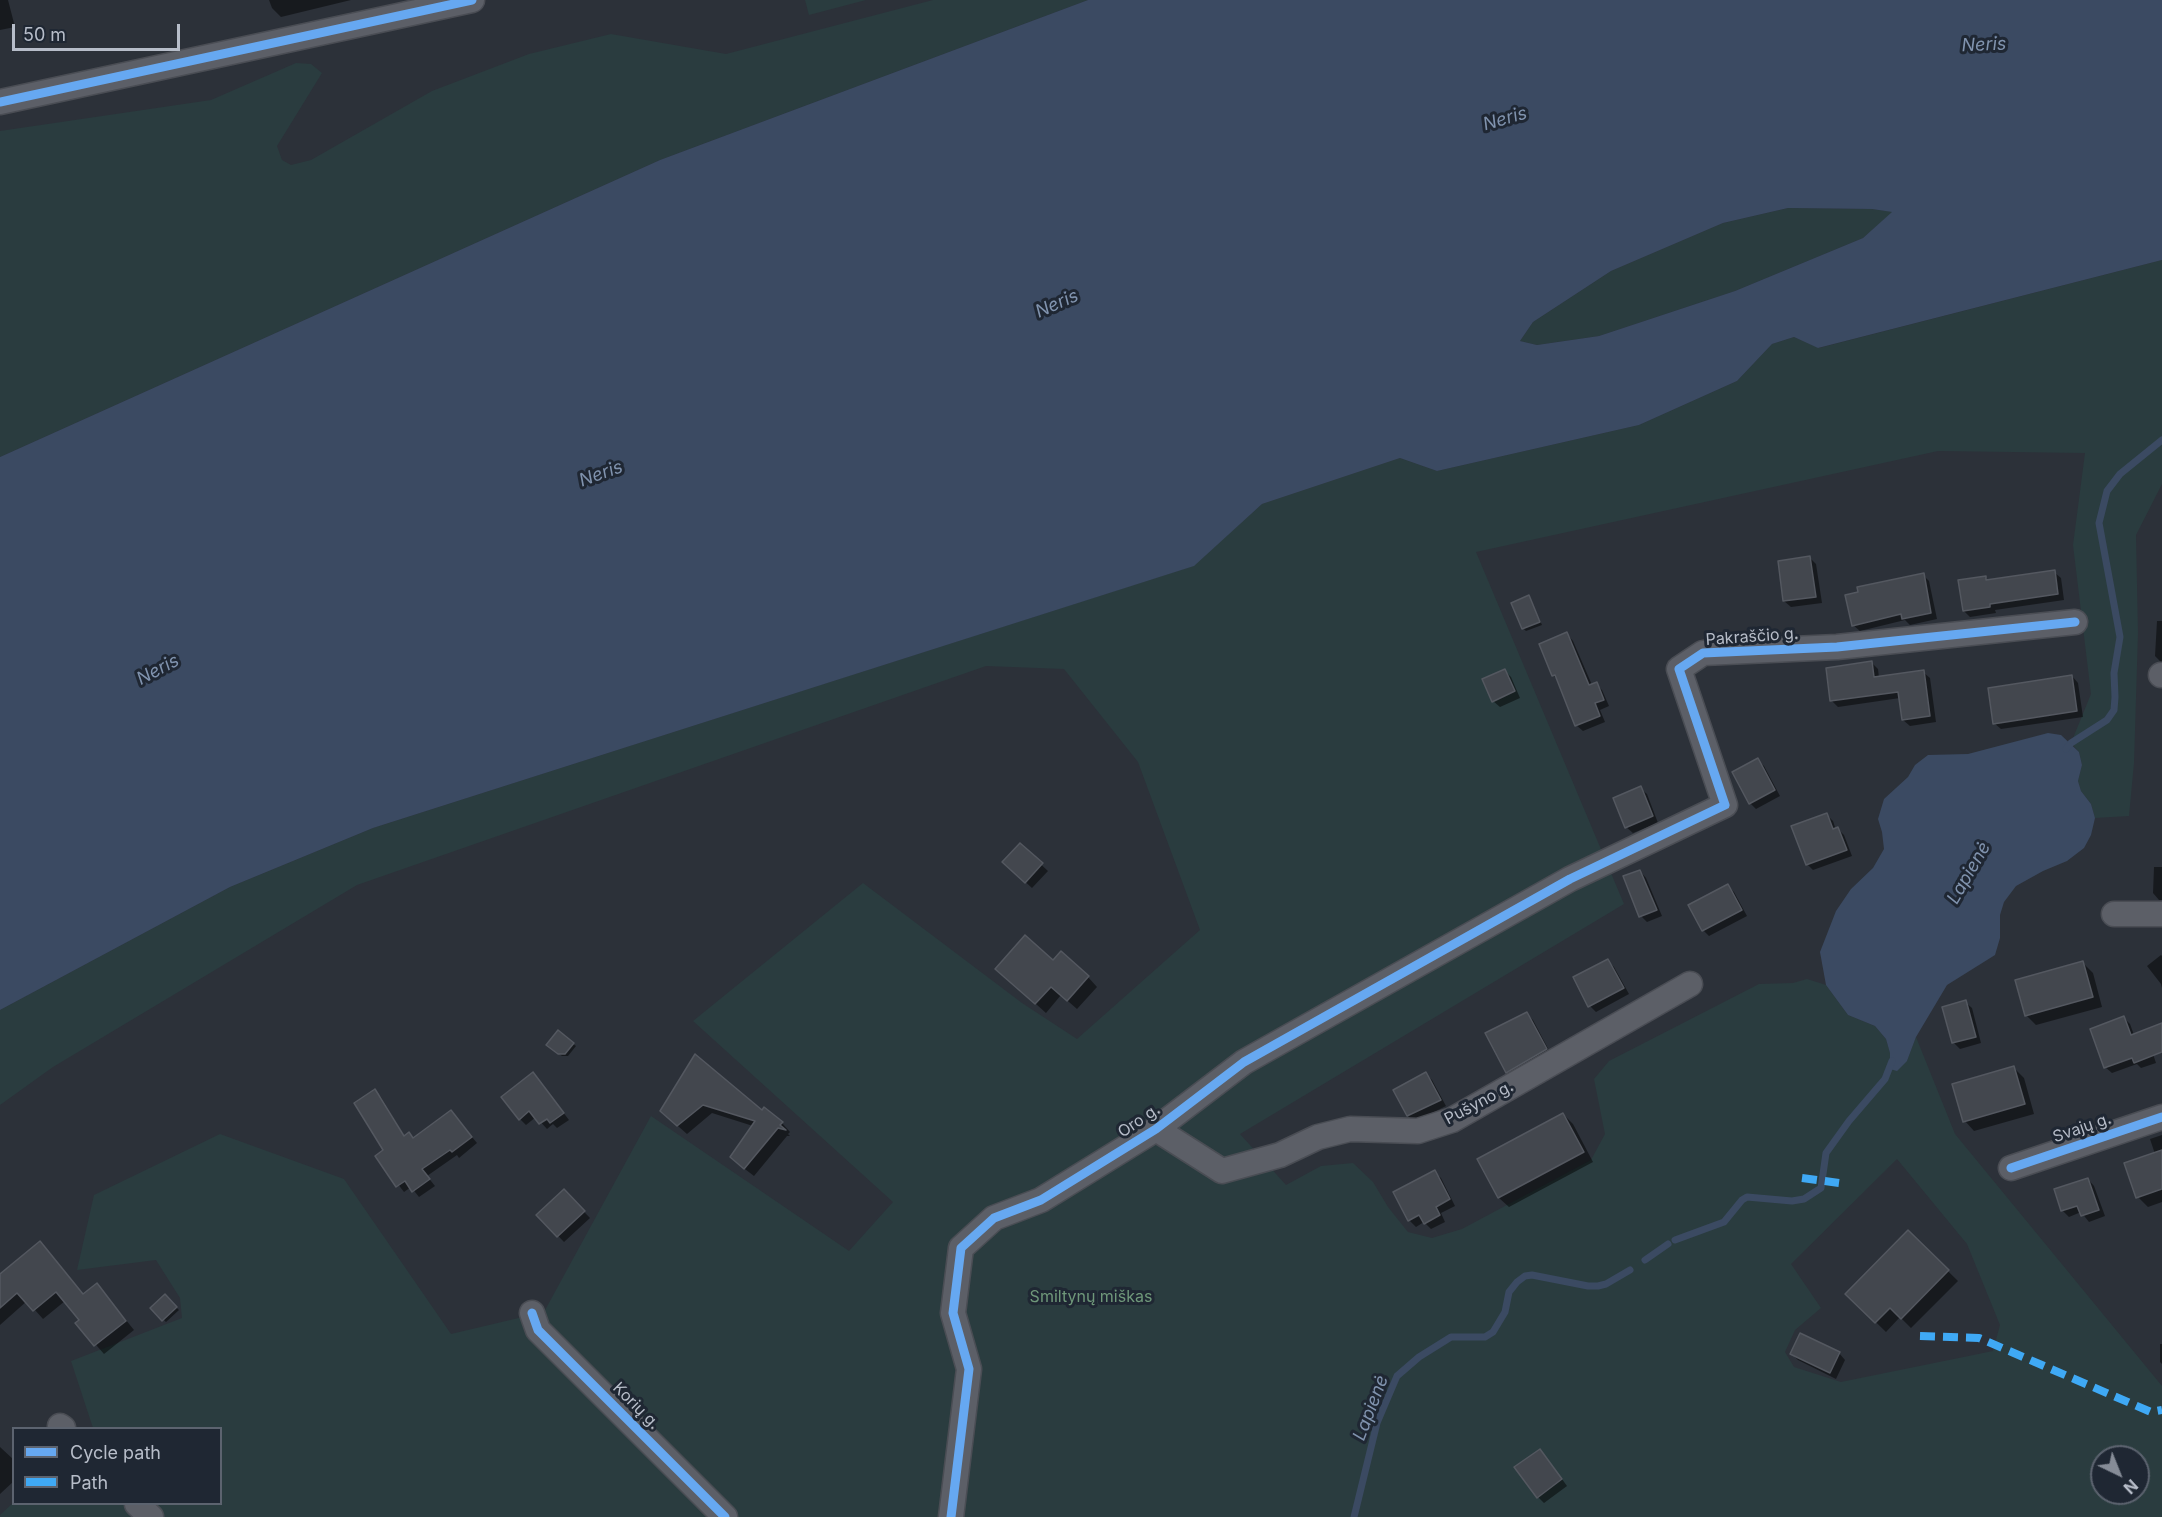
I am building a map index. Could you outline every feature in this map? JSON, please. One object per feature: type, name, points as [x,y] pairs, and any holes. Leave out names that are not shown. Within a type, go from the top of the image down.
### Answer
[{"type":"street","points":[[0,102],[472,0]]},
{"type":"street","name":"Pakraščio g.","points":[[1570,879],[1725,805],[1679,669],[1703,653],[1838,647],[2075,622]]},
{"type":"street","name":"Oro g.","points":[[951,1517],[969,1369],[953,1312],[961,1248],[994,1218],[1041,1200],[1156,1129],[1244,1062],[1570,879]]},
{"type":"street","points":[[2114,914],[2162,914]]},
{"type":"street","name":"Pušyno g.","points":[[1156,1129],[1222,1172],[1280,1155],[1318,1137],[1350,1129],[1418,1131],[1452,1120],[1690,984]]},
{"type":"street","name":"Svajų g.","points":[[2011,1168],[2162,1117]]},
{"type":"street","name":"Korių g.","points":[[532,1312],[538,1329],[724,1517]]},
{"type":"street","points":[[139,1505],[151,1517]]},
{"type":"green space","points":[[805,0],[866,0],[809,15]]},
{"type":"green space","points":[[933,0],[1088,0],[660,160],[0,457],[0,131],[211,100],[296,63],[311,64],[322,73],[277,146],[282,160],[291,165],[311,160],[432,91],[529,54],[611,34],[726,54]]},
{"type":"green space","points":[[1788,208],[1872,209],[1893,212],[1863,238],[1735,291],[1599,336],[1537,345],[1520,341],[1533,322],[1611,271],[1723,223]]},
{"type":"green space","name":"Smiltynų miškas","points":[[2162,260],[2162,484],[2136,535],[2138,633],[2134,763],[2129,816],[2095,818],[2091,804],[2081,791],[2078,781],[2082,765],[2079,752],[2071,743],[2091,694],[2073,545],[2085,453],[1938,451],[1476,552],[1624,904],[1240,1134],[1286,1185],[1321,1166],[1353,1163],[1373,1182],[1388,1207],[1408,1232],[1432,1238],[1462,1229],[1591,1160],[1605,1134],[1594,1079],[1609,1061],[1759,984],[1793,983],[1807,979],[1826,985],[1848,1015],[1875,1026],[1886,1039],[1890,1052],[1907,1061],[1916,1037],[1955,1134],[2162,1386],[2162,1517],[0,1517],[12,1504],[222,1505],[222,1427],[93,1427],[71,1361],[182,1318],[180,1298],[156,1260],[77,1270],[94,1195],[220,1134],[344,1179],[451,1334],[544,1312],[651,1116],[849,1251],[893,1202],[693,1021],[863,883],[1022,1003],[1077,1039],[1200,930],[1138,762],[1064,669],[986,666],[357,885],[53,1067],[0,1105],[0,1010],[230,887],[373,828],[1193,566],[1262,504],[1400,458],[1437,471],[1639,425],[1737,381],[1772,344],[1794,337],[1819,348]],"holes":[[[1897,1159],[1967,1244],[2000,1325],[1993,1351],[1841,1382],[1794,1367],[1785,1352],[1795,1330],[1821,1308],[1791,1264]]]},
{"type":"water","name":"Neris","points":[[1088,0],[2162,0],[2162,260],[1818,348],[1794,337],[1772,344],[1737,381],[1639,425],[1437,471],[1400,458],[1262,504],[1194,566],[373,828],[230,887],[0,1010],[0,457],[660,160]],"holes":[[[1788,208],[1872,209],[1892,212],[1863,238],[1735,291],[1599,336],[1537,345],[1520,341],[1533,322],[1611,271],[1723,223]]]},
{"type":"water","points":[[2048,733],[2061,735],[2079,752],[2082,765],[2078,781],[2081,791],[2091,804],[2095,818],[2091,835],[2084,848],[2067,861],[2016,886],[2004,902],[2000,915],[2000,938],[1995,955],[1947,985],[1916,1037],[1907,1061],[1897,1071],[1890,1069],[1890,1053],[1886,1039],[1875,1026],[1848,1015],[1826,985],[1820,952],[1836,911],[1851,889],[1873,868],[1884,849],[1878,819],[1884,799],[1908,777],[1915,765],[1928,755],[1968,754]]},
{"type":"building","points":[[1810,556],[1816,597],[1783,601],[1778,561]]},
{"type":"building","points":[[2055,570],[2058,594],[1990,604],[1990,607],[1963,611],[1958,580],[1986,576],[1986,580]]},
{"type":"building","points":[[1924,573],[1931,613],[1902,619],[1901,614],[1852,626],[1845,595],[1858,592],[1857,587]]},
{"type":"building","points":[[1529,595],[1540,622],[1522,629],[1511,603]]},
{"type":"building","points":[[1567,632],[1589,685],[1597,682],[1604,700],[1595,703],[1600,716],[1575,726],[1555,675],[1552,676],[1539,644]]},
{"type":"building","points":[[1872,661],[1874,677],[1924,670],[1930,716],[1902,720],[1898,692],[1830,701],[1826,668]]},
{"type":"building","points":[[1505,669],[1515,691],[1492,702],[1482,679]]},
{"type":"building","points":[[2072,675],[2077,711],[1993,724],[1988,688]]},
{"type":"building","points":[[1758,758],[1775,790],[1749,804],[1732,772]]},
{"type":"building","points":[[1641,786],[1653,816],[1625,828],[1613,798]]},
{"type":"building","points":[[1827,813],[1833,829],[1838,827],[1847,850],[1806,865],[1791,826]]},
{"type":"building","points":[[1020,843],[1043,863],[1025,883],[1002,862]]},
{"type":"building","points":[[1640,870],[1657,910],[1639,917],[1623,876]]},
{"type":"building","points":[[1728,884],[1742,910],[1702,931],[1688,905]]},
{"type":"building","points":[[1025,935],[1053,960],[1061,951],[1089,976],[1067,1001],[1051,987],[1035,1004],[995,969]]},
{"type":"building","points":[[1608,959],[1624,988],[1588,1007],[1573,977]]},
{"type":"building","points":[[2083,961],[2093,997],[2025,1016],[2015,980]]},
{"type":"building","points":[[1966,1000],[1976,1037],[1952,1043],[1942,1007]]},
{"type":"building","points":[[1527,1012],[1547,1049],[1506,1073],[1485,1033]]},
{"type":"building","points":[[2124,1016],[2131,1035],[2162,1023],[2162,1052],[2134,1063],[2132,1058],[2104,1068],[2090,1029]]},
{"type":"building","points":[[558,1030],[574,1043],[565,1054],[558,1054],[546,1045]]},
{"type":"building","points":[[695,1054],[762,1110],[764,1107],[783,1122],[780,1125],[786,1130],[778,1128],[744,1169],[730,1157],[755,1121],[703,1105],[677,1126],[660,1111]]},
{"type":"building","points":[[2014,1066],[2025,1104],[1963,1122],[1952,1084]]},
{"type":"building","points":[[533,1072],[564,1113],[550,1123],[547,1119],[539,1124],[529,1111],[519,1120],[501,1097]]},
{"type":"building","points":[[1426,1072],[1441,1100],[1407,1116],[1393,1090]]},
{"type":"building","points":[[375,1089],[404,1136],[409,1132],[413,1138],[451,1110],[472,1137],[452,1152],[450,1150],[422,1169],[430,1179],[412,1192],[405,1181],[396,1187],[375,1156],[383,1150],[354,1103]]},
{"type":"building","points":[[1563,1113],[1584,1152],[1498,1198],[1477,1159]]},
{"type":"building","points":[[2162,1150],[2162,1189],[2136,1198],[2124,1163]]},
{"type":"building","points":[[1435,1170],[1450,1199],[1436,1207],[1440,1215],[1424,1224],[1419,1215],[1408,1221],[1393,1192]]},
{"type":"building","points":[[2088,1178],[2099,1210],[2081,1216],[2077,1206],[2061,1211],[2054,1189]]},
{"type":"building","points":[[564,1189],[585,1211],[557,1237],[536,1215]]},
{"type":"building","points":[[1908,1230],[1949,1270],[1901,1319],[1890,1308],[1875,1323],[1845,1294]]},
{"type":"building","points":[[40,1241],[83,1294],[97,1283],[126,1321],[94,1346],[75,1323],[79,1320],[56,1292],[33,1311],[17,1293],[0,1308],[0,1274]]},
{"type":"building","points":[[165,1294],[177,1307],[162,1321],[150,1308]]},
{"type":"building","points":[[1800,1333],[1840,1352],[1830,1373],[1790,1354]]},
{"type":"building","points":[[1540,1449],[1562,1479],[1537,1498],[1514,1467]]},
{"type":"waterway","name":"Lapienė","points":[[2066,749],[2071,743],[2107,720],[2114,710],[2114,673],[2120,637],[2099,523],[2107,491],[2120,474],[2162,440]]},
{"type":"waterway","name":"Lapienė","points":[[1675,1240],[1724,1222],[1747,1197],[1792,1201],[1804,1199],[1821,1188],[1826,1153],[1849,1121],[1885,1079],[1892,1061]]},
{"type":"waterway","name":"Lapienė","points":[[1645,1260],[1668,1244]]},
{"type":"waterway","name":"Lapienė","points":[[1354,1517],[1377,1423],[1397,1376],[1419,1357],[1451,1337],[1485,1337],[1493,1332],[1505,1312],[1509,1292],[1525,1276],[1532,1275],[1598,1286],[1630,1270]]},
{"type":"marked path","points":[[1802,1178],[1839,1183]]},
{"type":"marked path","points":[[1920,1336],[1979,1338],[2151,1412],[2162,1410]]},
{"type":"cycle path","points":[[0,102],[472,0]]},
{"type":"cycle path","points":[[951,1517],[969,1369],[953,1313],[961,1248],[994,1218],[1041,1200],[1156,1129],[1244,1062],[1570,879],[1725,805],[1679,669],[1703,653],[1837,647],[2075,622]]},
{"type":"cycle path","points":[[2011,1168],[2162,1117]]},
{"type":"cycle path","points":[[532,1313],[538,1330],[725,1517]]}]
